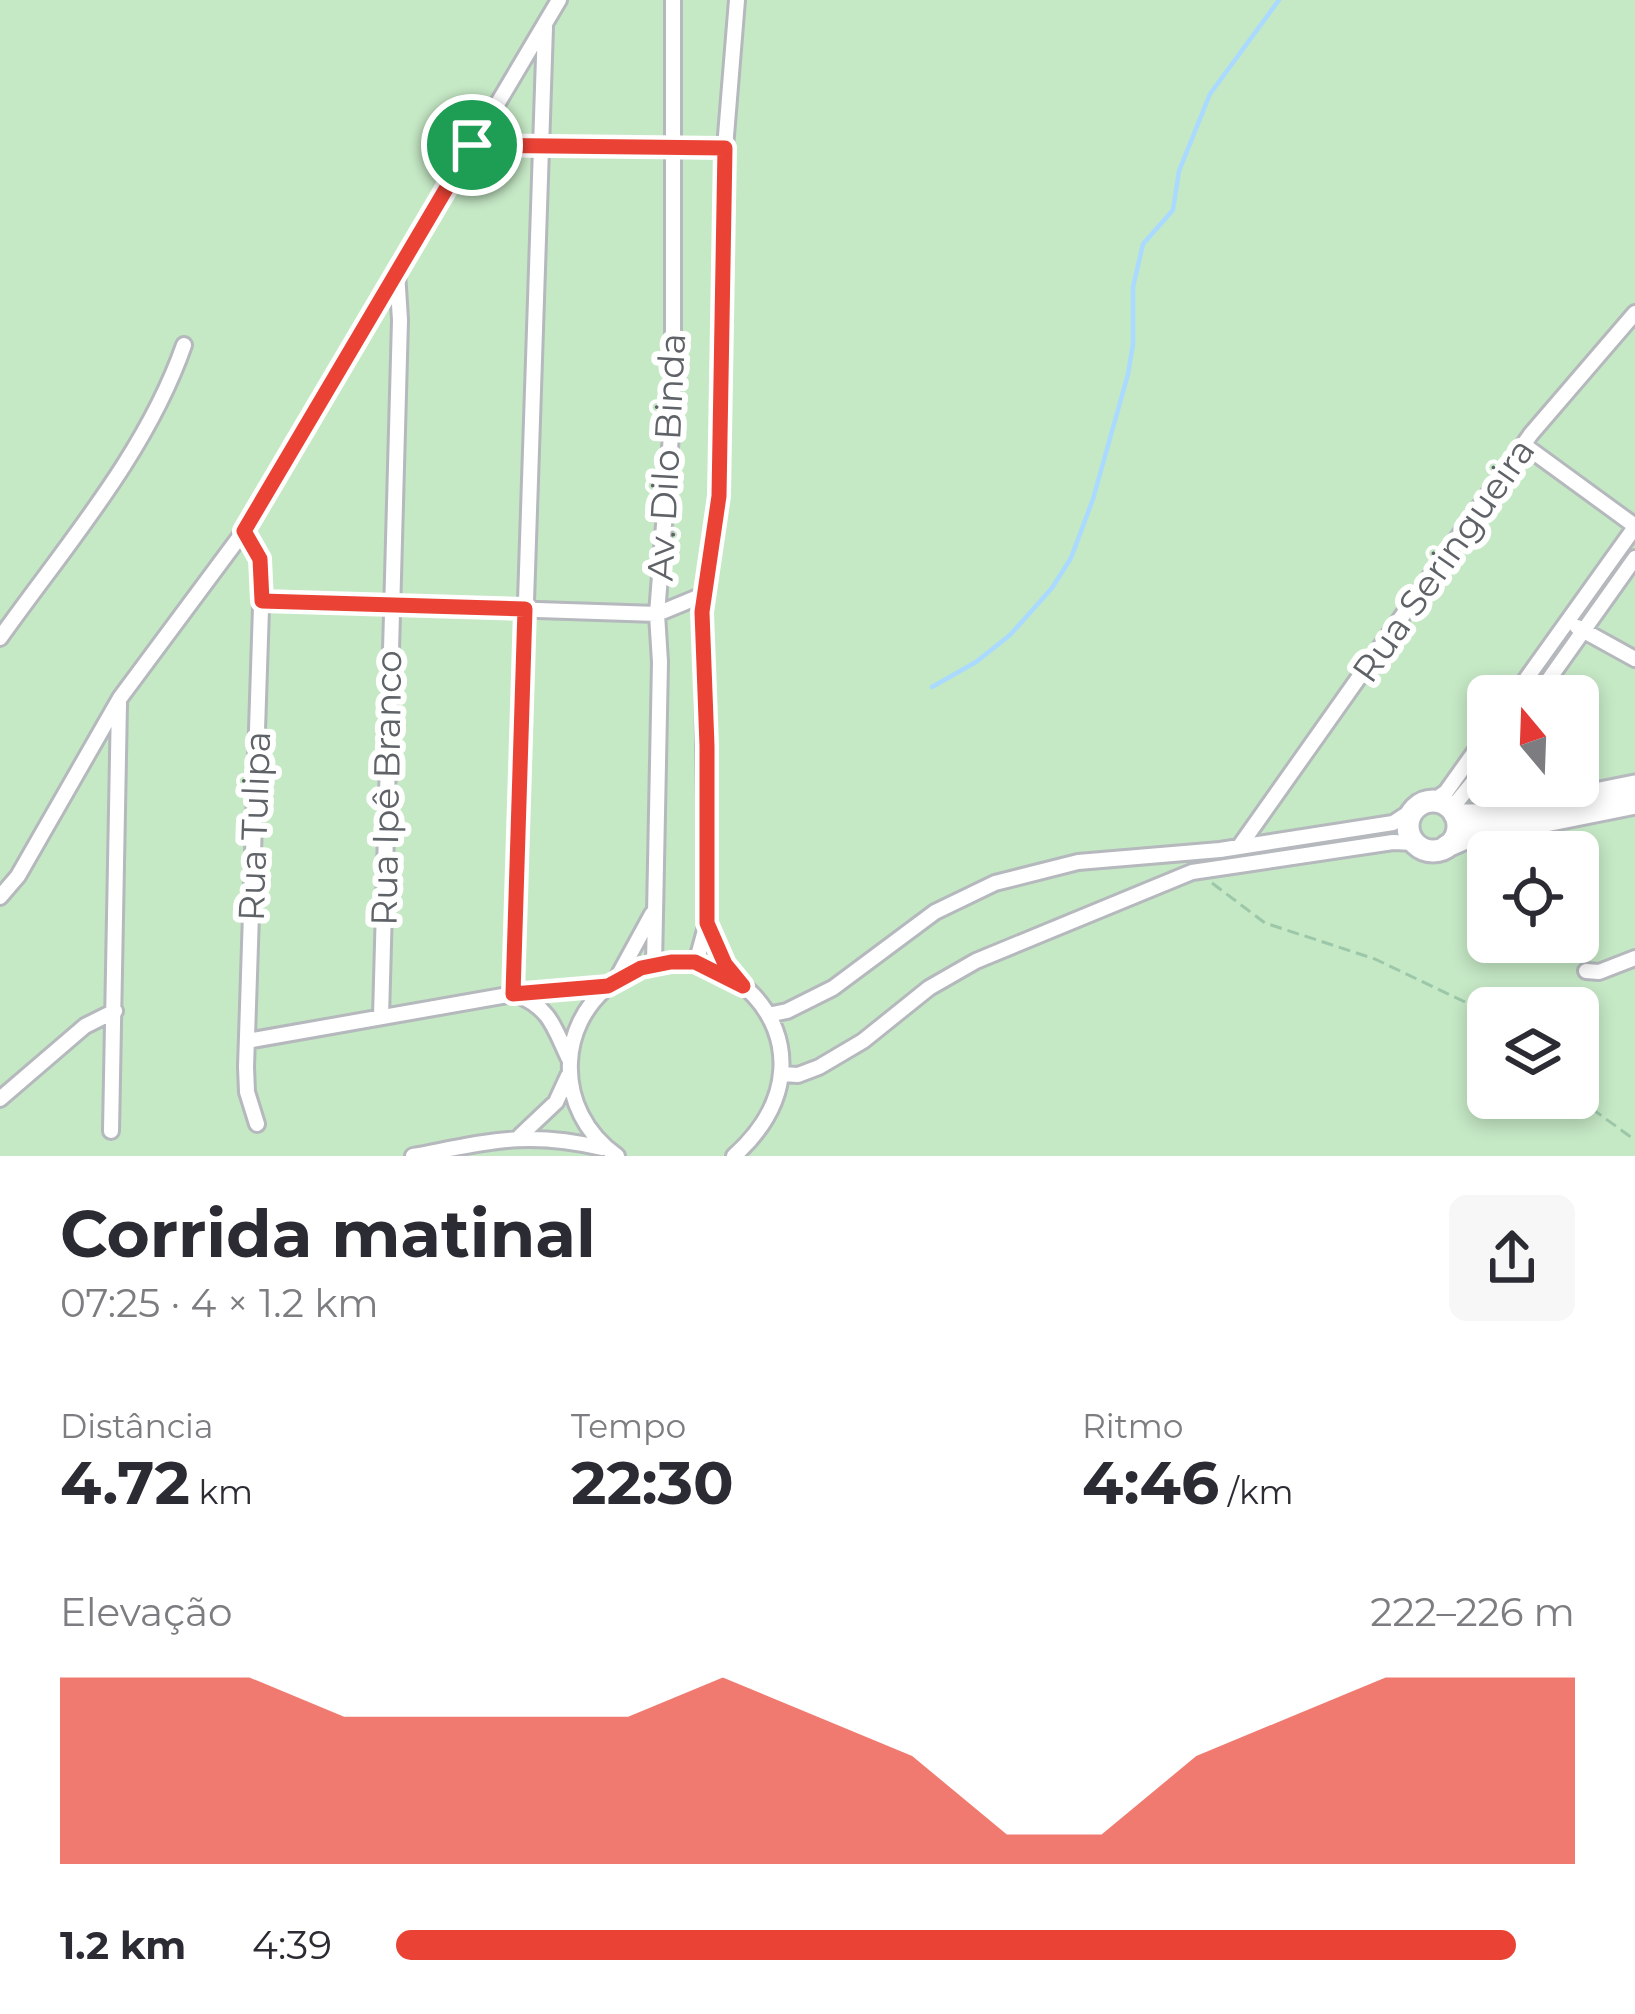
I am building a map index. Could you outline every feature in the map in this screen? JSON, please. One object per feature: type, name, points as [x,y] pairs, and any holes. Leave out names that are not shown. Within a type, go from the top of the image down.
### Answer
[{"type":"street","points":[[0,897],[18,876],[119,698],[244,531],[559,0]]},
{"type":"street","name":"Av. Dilo Binda","points":[[654,964],[661,662],[657,614],[673,410],[673,0]]},
{"type":"street","name":"Av. Dilo Binda","points":[[707,923],[703,595],[719,496],[725,148],[736,0]]},
{"type":"street","points":[[513,994],[544,25]]},
{"type":"street","points":[[472,145],[725,148]]},
{"type":"street","name":"Rua Ipê Branco","points":[[381,1017],[398,272]]},
{"type":"street","name":"Rua Seringueira","points":[[1239,847],[1524,445],[1635,313]]},
{"type":"street","points":[[0,638],[103,498],[170,387],[184,345]]},
{"type":"street","points":[[1524,445],[1635,527],[1529,675]]},
{"type":"street","name":"Rua Tulipa","points":[[244,531],[260,559],[262,601],[247,1041],[247,1092],[257,1124]]},
{"type":"street","points":[[1552,675],[1635,558]]},
{"type":"street","points":[[262,601],[657,614],[703,595]]},
{"type":"street","points":[[1568,621],[1635,659]]},
{"type":"street","points":[[111,1131],[119,698]]},
{"type":"street","points":[[1439,808],[1467,762]]},
{"type":"street","points":[[1415,843],[1408,824],[1439,808],[1467,783]]},
{"type":"street","points":[[768,1015],[833,988],[934,912],[995,883],[1078,862],[1239,847],[1393,823],[1439,808],[1491,815],[1635,786]]},
{"type":"street","points":[[782,1074],[798,1075],[834,1058],[863,1041],[928,988],[976,961],[1200,871],[1402,841],[1427,850],[1471,836],[1635,803]]},
{"type":"street","points":[[1439,808],[1456,835],[1448,846]]},
{"type":"street","points":[[1262,816],[1262,830],[1272,842],[1274,860]]},
{"type":"street","points":[[520,1136],[564,1091],[579,1024],[611,984],[652,914]]},
{"type":"street","points":[[695,962],[707,923]]},
{"type":"street","points":[[707,923],[725,964],[768,1015],[781,1049],[782,1074],[774,1109],[743,1150],[759,1156]]},
{"type":"street","points":[[1586,971],[1599,972],[1635,958]]},
{"type":"street","points":[[247,1041],[513,994],[611,984],[654,964],[695,962],[743,986]]},
{"type":"street","points":[[513,994],[544,1011],[570,1066],[580,1114],[612,1152]]},
{"type":"street","points":[[0,1099],[85,1026],[115,1011]]},
{"type":"street","points":[[413,1156],[520,1136],[555,1138],[612,1152]]},
{"type":"path","points":[[1200,871],[1265,923],[1375,959],[1467,1003]]},
{"type":"path","points":[[1599,1114],[1635,1140]]},
{"type":"green space","points":[[0,0],[1635,0],[1635,1156],[0,1156]]},
{"type":"waterway","points":[[932,687],[976,662],[1010,635],[1052,588],[1071,558],[1128,374],[1133,287],[1143,244],[1173,210],[1179,171],[1210,94],[1279,0]]},
{"type":"route","points":[[472,145],[725,148],[719,496],[702,612],[707,923],[725,964],[743,986],[695,962],[671,962],[641,968],[608,986],[513,994],[525,609],[262,601],[260,559],[244,531],[472,145]]}]
